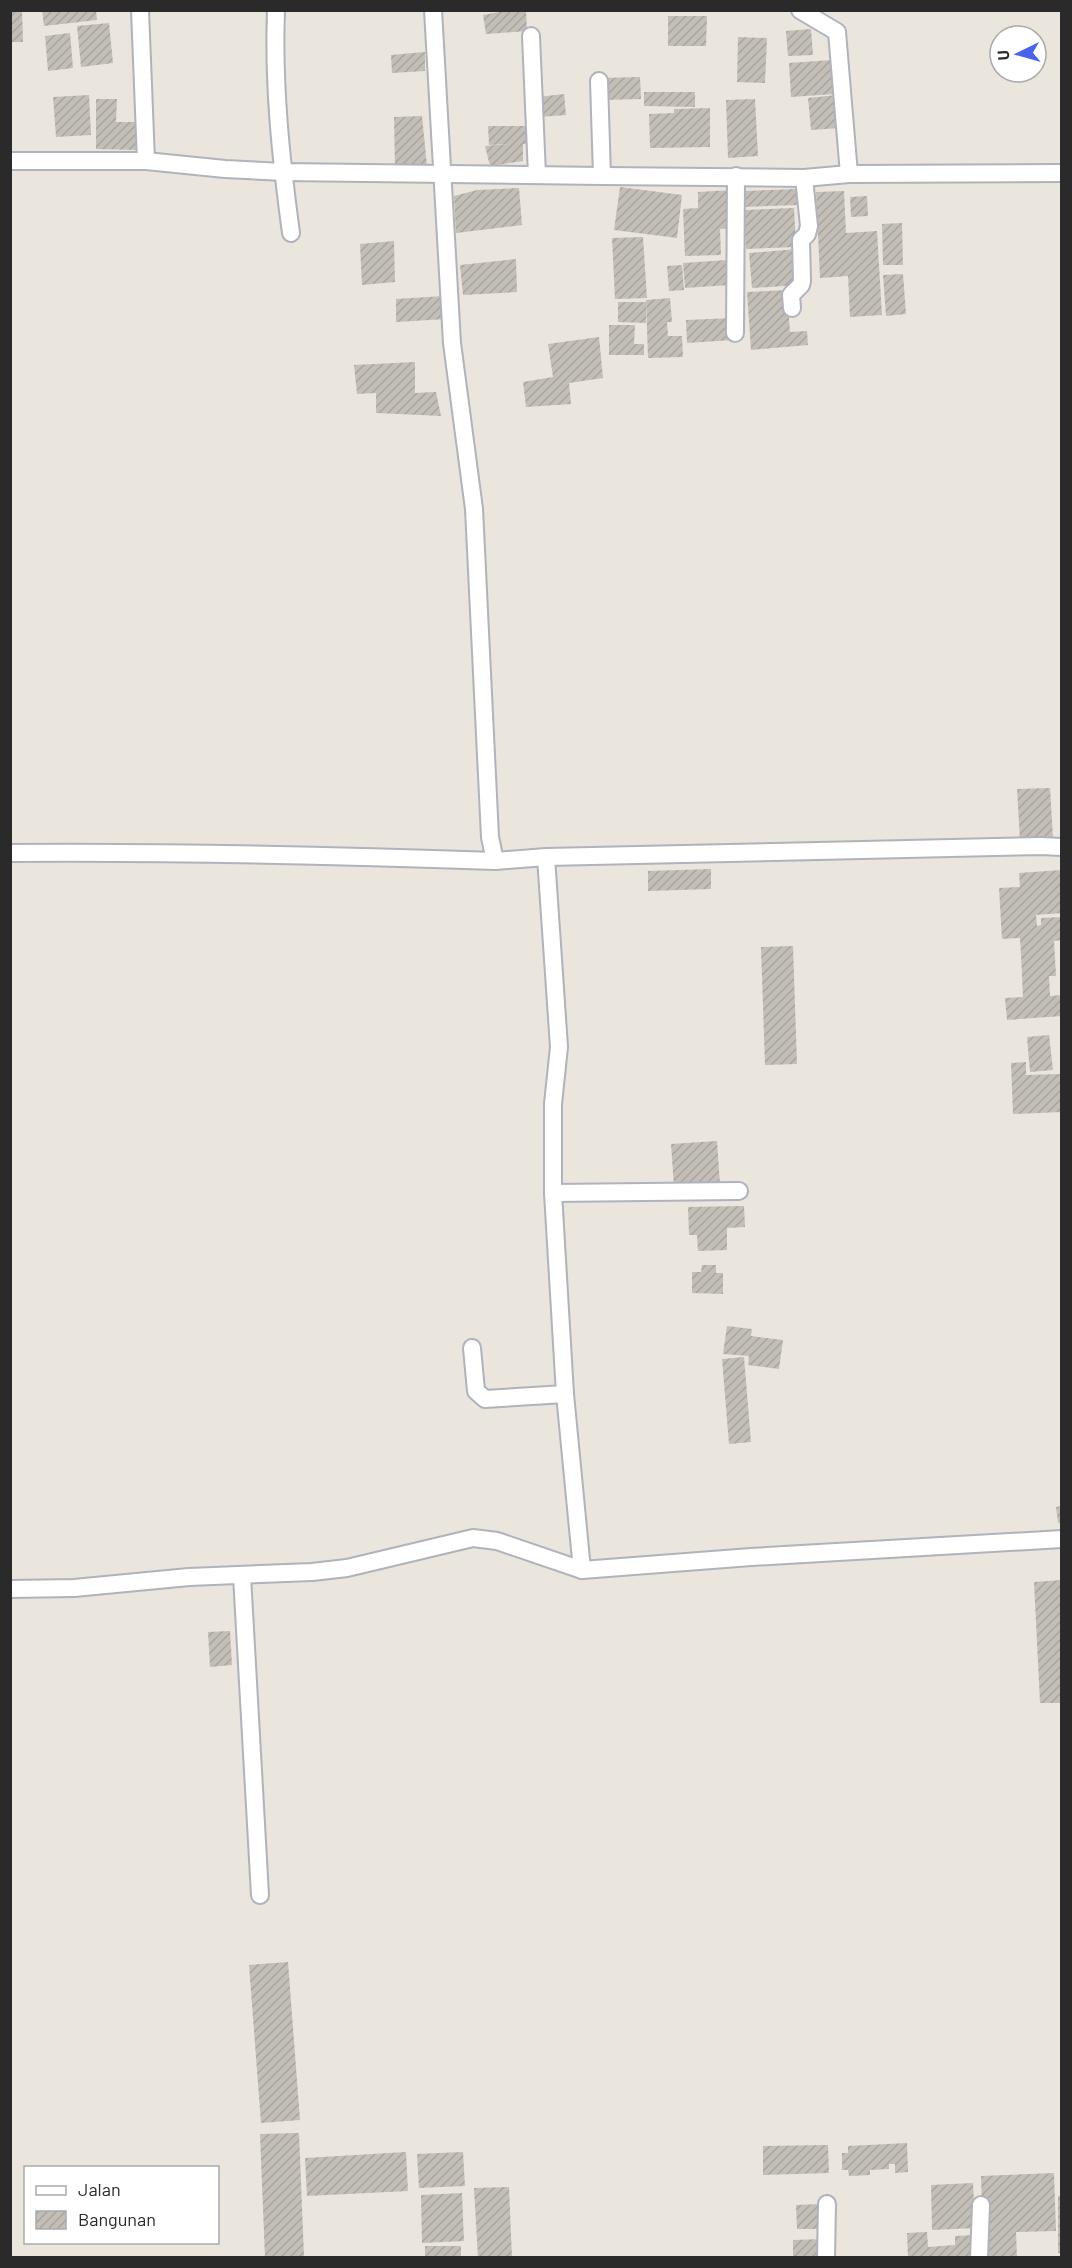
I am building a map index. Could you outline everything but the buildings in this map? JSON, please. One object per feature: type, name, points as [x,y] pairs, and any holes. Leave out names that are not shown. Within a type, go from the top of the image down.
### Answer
[{"type":"street","points":[[140,10],[146,161]]},
{"type":"street","points":[[276,10],[274,58],[283,172],[291,233]]},
{"type":"street","points":[[433,10],[453,343],[474,509],[490,837],[495,861]]},
{"type":"street","points":[[800,10],[837,32],[849,174]]},
{"type":"street","points":[[531,36],[537,175]]},
{"type":"street","points":[[599,81],[602,176]]},
{"type":"street","points":[[10,161],[146,161],[283,172],[602,176],[804,178],[849,174],[1062,173]]},
{"type":"street","points":[[735,333],[736,176]]},
{"type":"street","points":[[792,308],[791,295],[800,287],[802,281],[801,240],[808,231],[804,178]]},
{"type":"street","points":[[10,853],[155,852],[495,861],[546,857],[1018,846],[1062,847]]},
{"type":"street","points":[[546,857],[559,1047],[553,1104],[553,1194],[565,1394],[582,1570]]},
{"type":"street","points":[[553,1194],[739,1191]]},
{"type":"street","points":[[472,1348],[476,1391],[485,1399],[565,1394]]},
{"type":"street","points":[[10,1589],[74,1588],[189,1578],[312,1572],[347,1568],[473,1538],[497,1541],[582,1570],[751,1557],[1062,1539]]},
{"type":"street","points":[[242,1576],[260,1895]]},
{"type":"street","points":[[826,2258],[827,2204]]},
{"type":"street","points":[[979,2258],[981,2205]]}]
